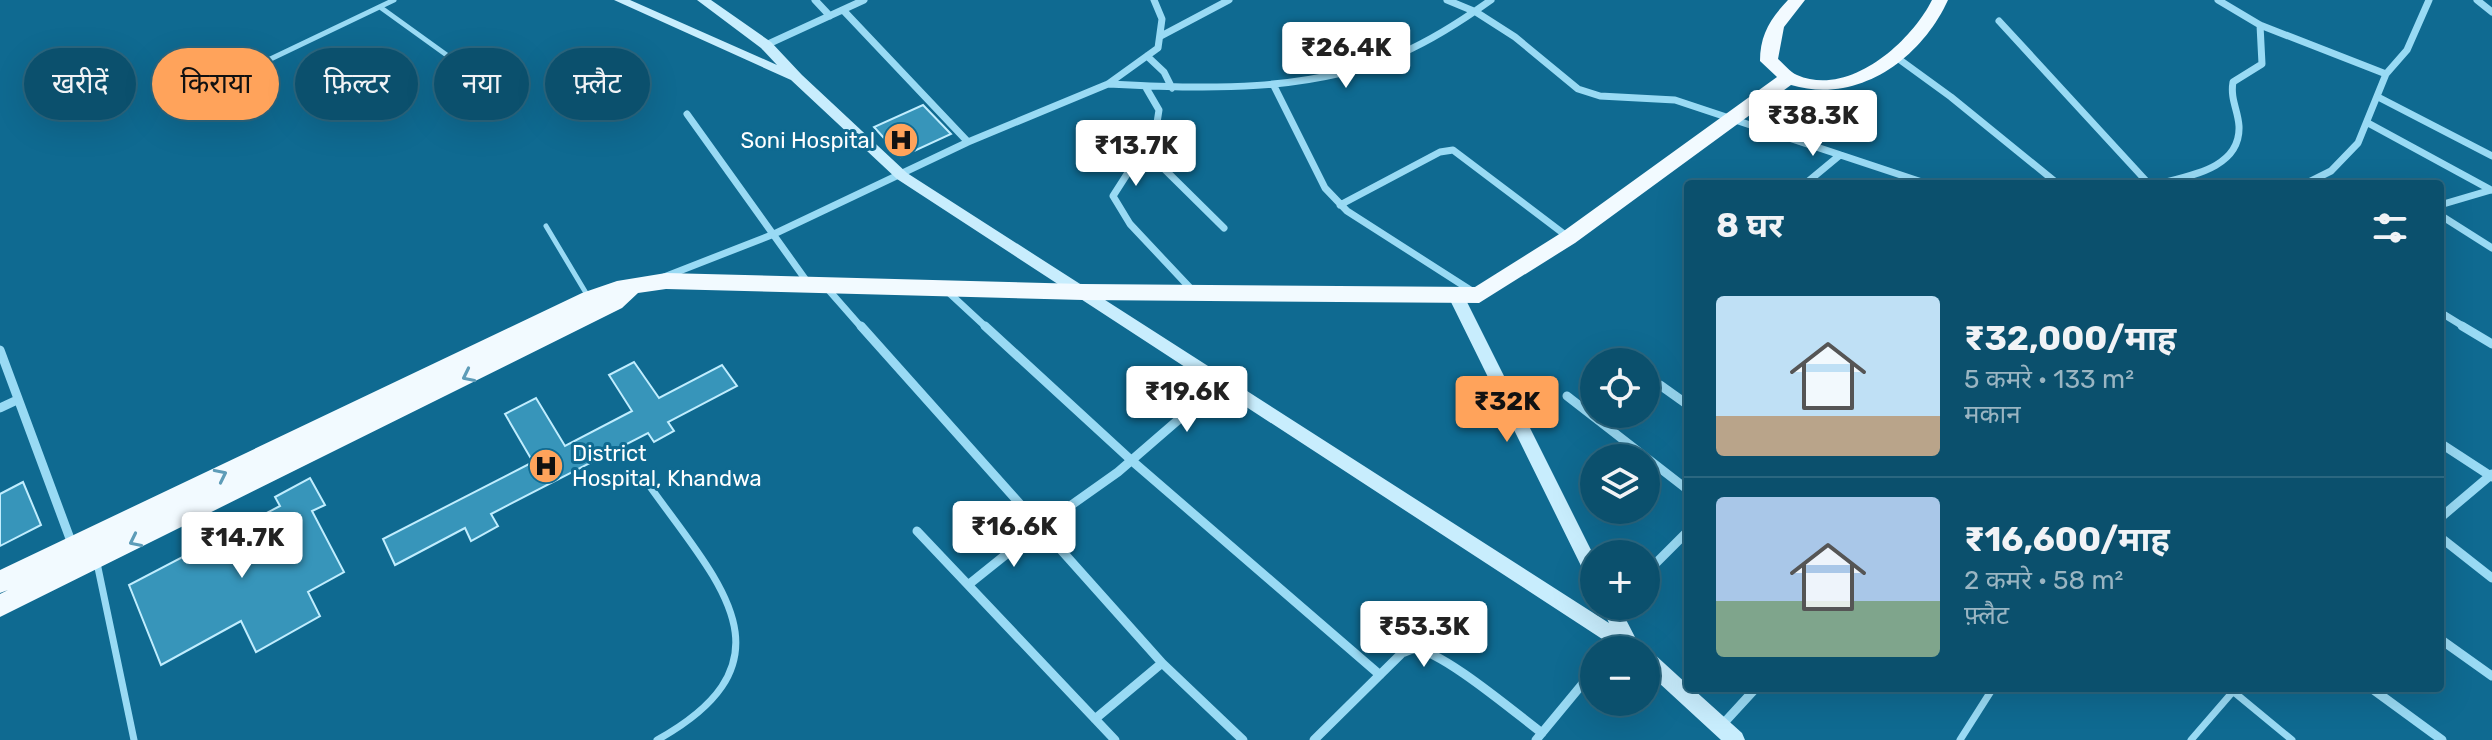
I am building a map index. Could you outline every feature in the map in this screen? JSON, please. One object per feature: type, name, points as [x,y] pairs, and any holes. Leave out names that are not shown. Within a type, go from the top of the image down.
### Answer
[{"type":"highway","points":[[1797,0],[1774,25],[1768,44],[1769,61],[1788,78],[1822,86],[1867,75],[1896,57],[1916,41],[1940,0]]},
{"type":"highway","points":[[0,606],[83,558],[589,298],[643,284],[815,283],[1083,292],[1479,295],[1568,238],[1788,78]]},
{"type":"highway","points":[[0,582],[83,558],[615,303],[643,284]]},
{"type":"main road","points":[[620,0],[797,78]]},
{"type":"main road","points":[[703,0],[766,45],[902,176],[1609,636]]},
{"type":"main road","points":[[1456,296],[1580,546]]},
{"type":"main road","points":[[1660,672],[1730,736]]},
{"type":"street","points":[[815,0],[830,16]]},
{"type":"street","points":[[766,45],[864,0]]},
{"type":"street","points":[[643,284],[774,234],[902,176],[968,142],[1108,84],[1158,48],[1162,19],[1154,0]]},
{"type":"street","points":[[1161,36],[1229,0]]},
{"type":"street","points":[[1447,0],[1476,12],[1515,37],[1578,89],[1600,96],[1675,100],[1916,180]]},
{"type":"street","points":[[1108,84],[1172,88],[1274,86],[1337,77],[1372,65],[1449,30],[1491,0]]},
{"type":"street","points":[[2218,0],[2260,25],[2386,74]]},
{"type":"street","points":[[2318,180],[2358,143],[2386,74],[2407,50],[2429,0]]},
{"type":"street","points":[[2477,0],[2492,12]]},
{"type":"street","points":[[843,10],[968,142]]},
{"type":"street","points":[[1999,21],[2145,180]]},
{"type":"street","points":[[2168,180],[2226,160],[2237,148],[2240,135],[2238,120],[2229,96],[2233,82],[2262,64],[2260,25]]},
{"type":"street","points":[[1147,56],[1164,72],[1172,88]]},
{"type":"street","points":[[1896,57],[1951,97],[2053,180]]},
{"type":"street","points":[[1145,86],[1159,110],[1156,129],[1145,150],[1114,190],[1115,202],[1130,224],[1194,292]]},
{"type":"street","points":[[1274,86],[1325,188],[1340,205],[1479,295]]},
{"type":"street","points":[[2378,97],[2492,156]]},
{"type":"street","points":[[687,114],[774,234],[815,283],[1162,663],[1243,740]]},
{"type":"street","points":[[2368,123],[2492,190]]},
{"type":"street","points":[[1145,150],[1224,228]]},
{"type":"street","points":[[1340,205],[1440,152],[1453,150],[1568,238]]},
{"type":"street","points":[[1810,180],[1840,155]]},
{"type":"street","points":[[2444,204],[2492,190]]},
{"type":"street","points":[[2444,218],[2492,248]]},
{"type":"street","points":[[941,286],[1131,460],[1380,675]]},
{"type":"street","points":[[2444,314],[2492,344]]},
{"type":"street","points":[[0,350],[17,400],[83,558]]},
{"type":"street","points":[[968,585],[1131,460],[1222,382]]},
{"type":"street","points":[[1660,385],[1684,402]]},
{"type":"street","points":[[1567,396],[1684,487]]},
{"type":"street","points":[[0,408],[17,400]]},
{"type":"street","points":[[2444,446],[2491,476],[2444,515]]},
{"type":"street","points":[[917,531],[1115,740]]},
{"type":"street","points":[[1660,559],[1684,535]]},
{"type":"street","points":[[2444,540],[2492,578]]},
{"type":"street","points":[[2444,642],[2492,676]]},
{"type":"street","points":[[1314,740],[1402,653],[1413,648],[1428,652],[1539,736],[1580,687]]},
{"type":"street","points":[[1095,719],[1162,663]]},
{"type":"street","points":[[1730,736],[1754,692]]},
{"type":"street","points":[[2376,692],[2442,740]]},
{"type":"lane","points":[[279,55],[394,0]]},
{"type":"lane","points":[[380,7],[437,48]]},
{"type":"lane","points":[[546,226],[589,298]]},
{"type":"lane","points":[[651,488],[732,609],[739,639],[730,669],[697,715],[657,740]]},
{"type":"lane","points":[[83,558],[134,740]]},
{"type":"lane","points":[[1960,740],[1990,692]]},
{"type":"lane","points":[[2191,740],[2231,692]]},
{"type":"lane","points":[[2236,692],[2292,740]]},
{"type":"building","points":[[923,105],[951,134],[901,157],[874,127]]},
{"type":"building","points":[[634,362],[659,398],[722,365],[737,386],[668,422],[674,431],[654,442],[648,433],[491,514],[498,526],[471,541],[465,528],[395,565],[383,539],[533,462],[505,414],[536,398],[565,446],[632,411],[609,375]]},
{"type":"building","points":[[310,478],[325,505],[312,511],[344,572],[308,592],[320,616],[256,652],[241,621],[161,665],[129,585],[280,506],[275,497]]},
{"type":"building","points":[[23,482],[41,525],[0,546],[0,494]]},
{"type":"place","name":"Soni Hospital","points":[[901,140]]},
{"type":"place","name":"District Hospital, Khandwa","points":[[546,466]]}]
